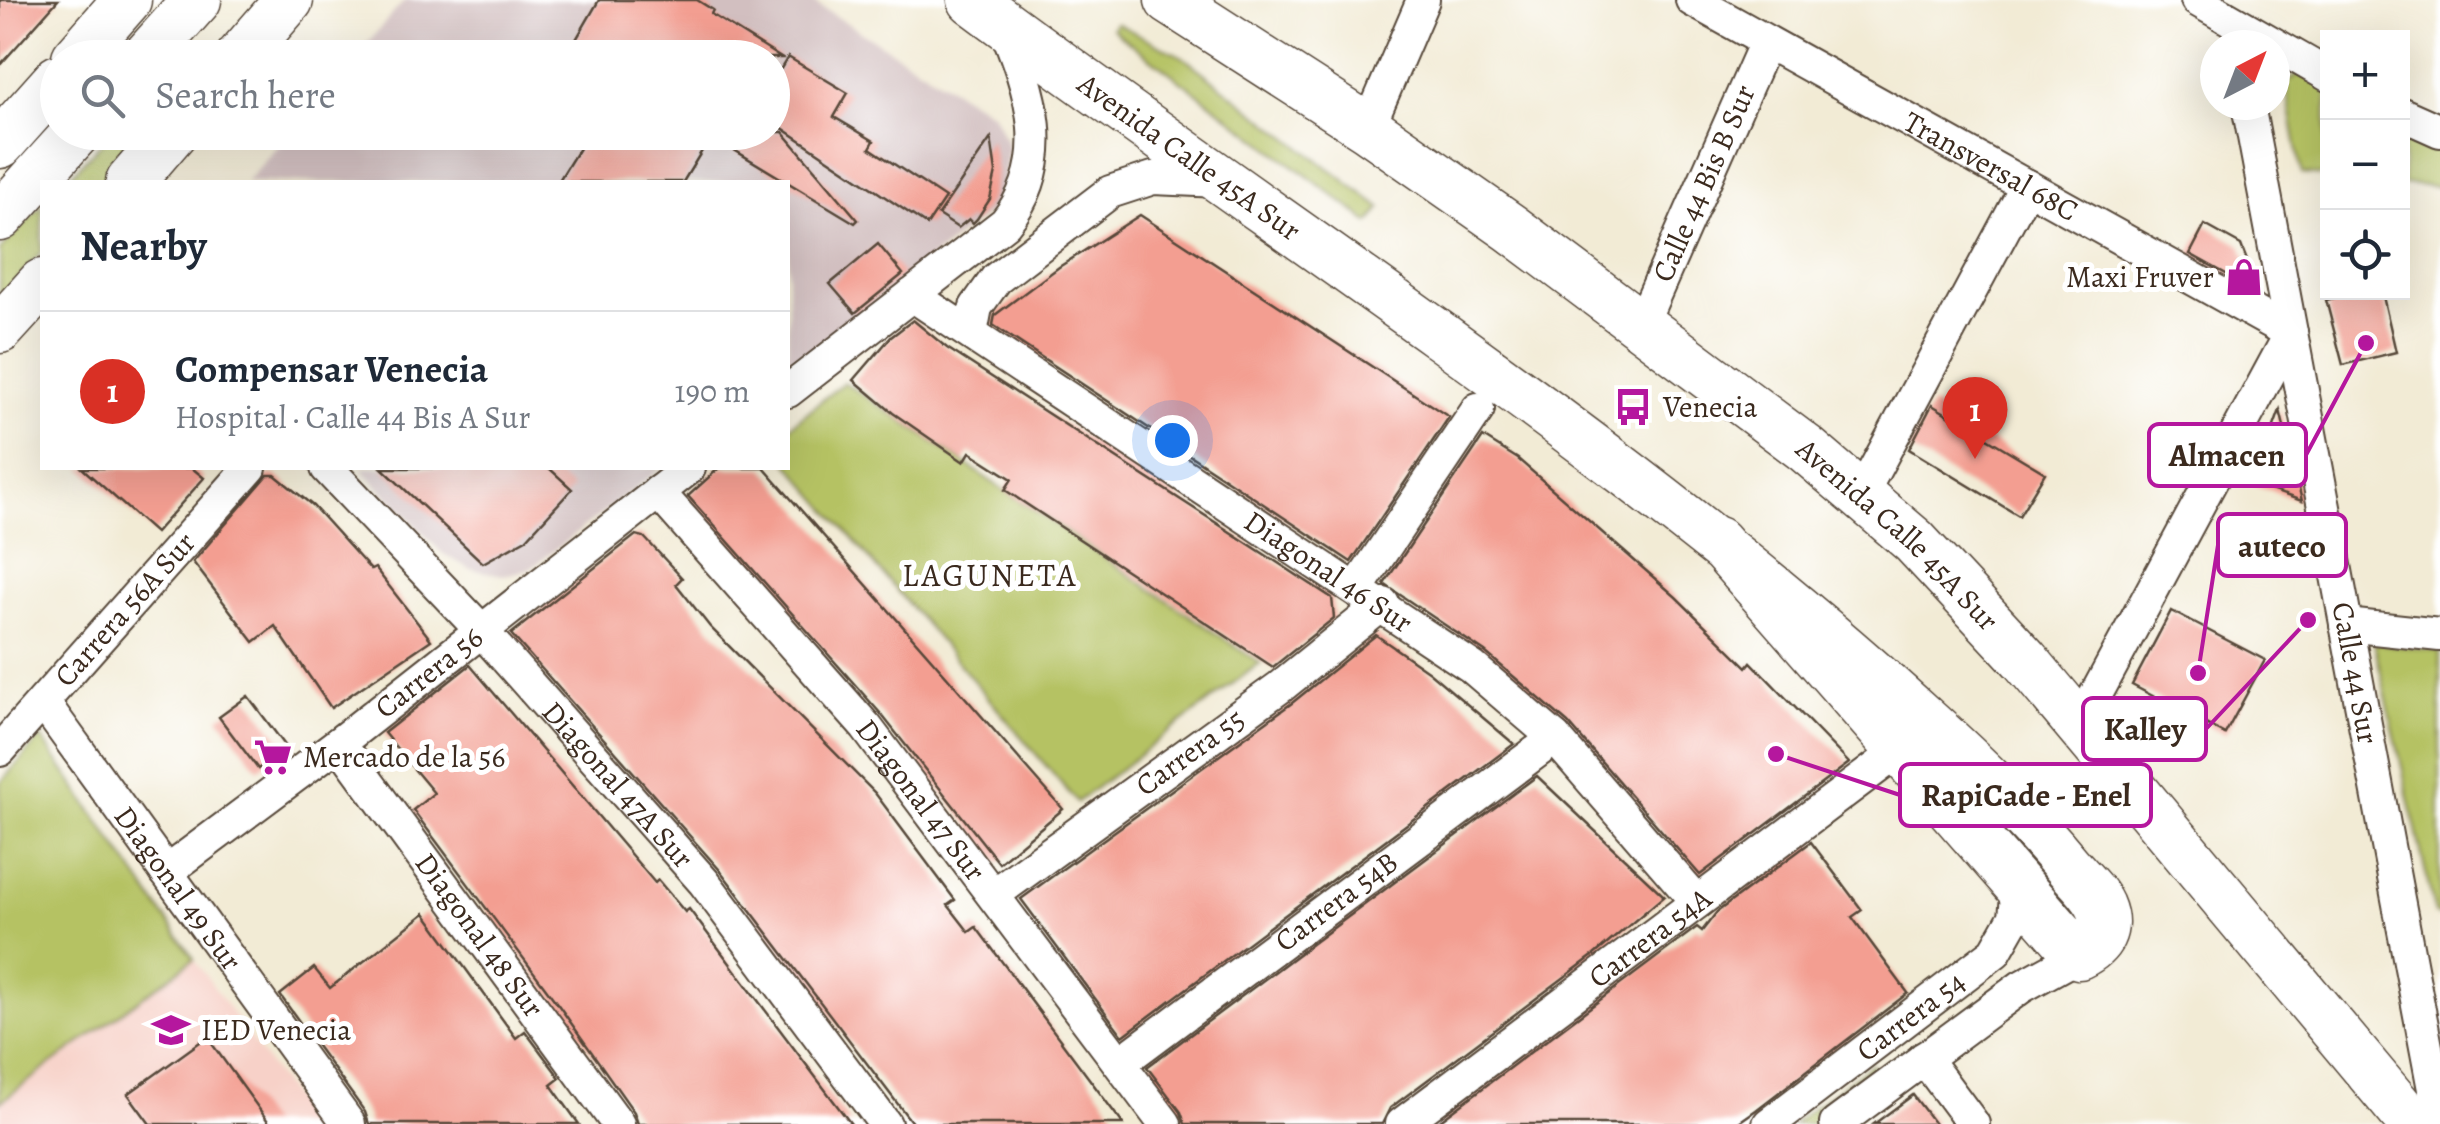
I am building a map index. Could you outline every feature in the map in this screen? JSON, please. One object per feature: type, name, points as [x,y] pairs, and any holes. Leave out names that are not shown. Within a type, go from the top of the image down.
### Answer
[{"type":"highway","points":[[92,40],[127,0]]},
{"type":"highway","points":[[160,40],[197,0]]},
{"type":"highway","points":[[255,40],[289,0]]},
{"type":"highway","name":"Avenida Calle 45A Sur","points":[[1169,0],[1368,128],[1641,325],[1861,495],[1969,596],[2414,1124]]},
{"type":"highway","name":"Avenida Calle 45A Sur","points":[[988,12],[1577,434],[1716,541],[1871,670],[2002,794],[2094,896],[2104,919],[2104,934],[2087,950]]},
{"type":"highway","points":[[0,144],[40,98]]},
{"type":"highway","points":[[0,205],[61,150]]},
{"type":"highway","points":[[0,217],[61,150]]},
{"type":"highway","points":[[0,332],[39,287]]},
{"type":"highway","points":[[1716,541],[2018,886],[2087,950]]},
{"type":"street","points":[[1368,128],[1423,0]]},
{"type":"street","name":"Transversal 68C","points":[[1692,0],[2291,333]]},
{"type":"street","points":[[2197,0],[2320,71]]},
{"type":"street","points":[[790,389],[1005,223],[1027,190],[1036,143],[1030,88],[988,12]]},
{"type":"street","name":"Calle 44 Bis B Sur","points":[[1641,325],[1766,42]]},
{"type":"street","points":[[2410,118],[2440,131]]},
{"type":"street","name":"Calle 44 Sur","points":[[2251,120],[2440,1121]]},
{"type":"street","points":[[971,333],[976,307],[996,279],[1110,192],[1153,178],[1220,181]]},
{"type":"street","points":[[1861,495],[2027,186]]},
{"type":"street","name":"Diagonal 46 Sur","points":[[912,294],[1472,667],[1555,738],[1698,902]]},
{"type":"street","points":[[2079,726],[2291,333]]},
{"type":"street","name":"Carrera 55","points":[[994,894],[1280,686],[1370,596],[1478,409]]},
{"type":"street","name":"Carrera 56A Sur","points":[[0,750],[248,470]]},
{"type":"street","name":"Diagonal 47A Sur","points":[[329,470],[480,629],[704,882],[886,1124]]},
{"type":"street","name":"Carrera 56","points":[[166,872],[340,743],[686,470]]},
{"type":"street","name":"Diagonal 47 Sur","points":[[658,492],[866,727],[1165,1124]]},
{"type":"street","points":[[2346,625],[2440,635]]},
{"type":"street","name":"Diagonal 49 Sur","points":[[43,702],[350,1124]]},
{"type":"street","name":"Carrera 54B","points":[[1120,1063],[1555,738]]},
{"type":"street","name":"Diagonal 48 Sur","points":[[340,743],[618,1124]]},
{"type":"street","name":"Carrera 54A","points":[[1402,1124],[1900,750]]},
{"type":"street","name":"Carrera 54","points":[[1769,1124],[1995,952],[2015,917],[2018,886]]},
{"type":"street","name":"Carrera 54","points":[[1836,1124],[2021,986],[2087,950]]},
{"type":"street","points":[[1924,1058],[1973,1124]]},
{"type":"shaded area","points":[[405,0],[810,0],[993,114],[1009,147],[1000,204],[790,368],[790,180],[248,180],[275,150],[790,150],[790,40],[370,40]]},
{"type":"shaded area","points":[[363,470],[658,470],[529,570],[503,575],[470,569],[442,553]]},
{"type":"shaded area","name":"IED Venecia","points":[[194,959],[311,1124],[0,1124],[0,1102]]},
{"type":"green space","points":[[1116,23],[1183,57],[1381,208],[1370,223],[1121,36],[1112,28]]},
{"type":"green space","points":[[2298,74],[2320,83],[2320,175],[2302,174],[2290,109],[2290,80]]},
{"type":"green space","points":[[2410,131],[2440,146],[2440,187],[2410,185]]},
{"type":"green space","points":[[95,150],[132,150],[105,180],[66,180]]},
{"type":"green space","points":[[40,207],[40,254],[0,299],[0,250]]},
{"type":"green space","points":[[844,382],[1260,663],[1077,802],[790,465],[790,426]]},
{"type":"green space","points":[[2374,643],[2440,651],[2440,915],[2435,914]]},
{"type":"green space","points":[[41,737],[194,959],[0,1102],[0,783]]},
{"type":"green space","points":[[1872,1064],[1880,1072],[1811,1124],[1792,1124]]},
{"type":"building","points":[[0,0],[58,0],[0,65]]},
{"type":"building","points":[[599,0],[697,0],[713,10],[711,14],[752,40],[576,40]]},
{"type":"building","points":[[790,58],[848,93],[834,117],[874,141],[870,148],[945,198],[927,225],[790,133]]},
{"type":"building","points":[[991,138],[996,172],[990,199],[973,223],[969,219],[958,228],[938,215]]},
{"type":"building","points":[[790,140],[858,220],[855,223],[790,184],[790,180],[734,150],[790,150]]},
{"type":"building","points":[[578,150],[702,150],[684,180],[559,180]]},
{"type":"building","points":[[1140,215],[1449,417],[1351,562],[993,325],[995,315],[1059,267]]},
{"type":"building","points":[[2205,225],[2241,245],[2259,292],[2190,254]]},
{"type":"building","points":[[878,244],[903,274],[855,313],[830,284]]},
{"type":"building","points":[[2326,300],[2384,300],[2396,352],[2343,365]]},
{"type":"building","points":[[913,320],[947,348],[1332,598],[1334,618],[1273,667],[1005,490],[1012,479],[970,452],[964,462],[893,413],[854,380],[891,337]]},
{"type":"building","points":[[1932,405],[2045,473],[2019,516],[1909,449]]},
{"type":"building","points":[[2280,410],[2302,501],[2253,484]]},
{"type":"building","points":[[1483,437],[1518,459],[1676,597],[1747,667],[1751,662],[1849,763],[1700,875],[1568,723],[1485,652],[1384,584]]},
{"type":"building","points":[[84,470],[194,470],[204,478],[155,533]]},
{"type":"building","points":[[384,470],[551,470],[572,489],[526,539],[483,563]]},
{"type":"building","points":[[717,470],[766,470],[1063,809],[999,863],[881,714],[688,496]]},
{"type":"building","points":[[268,475],[275,475],[313,506],[371,570],[375,568],[431,640],[331,708],[275,626],[254,642],[193,562]]},
{"type":"building","points":[[636,535],[644,537],[682,578],[676,584],[710,627],[875,793],[955,900],[948,905],[969,932],[976,927],[1123,1124],[913,1124],[719,869],[511,634]]},
{"type":"building","points":[[2171,611],[2265,660],[2225,734],[2132,685]]},
{"type":"building","points":[[1376,635],[1429,672],[1514,744],[1123,1036],[1021,899],[1292,703]]},
{"type":"building","points":[[470,665],[655,883],[658,880],[685,912],[689,909],[851,1124],[638,1124],[634,1112],[559,1006],[413,810],[434,793],[384,733]]},
{"type":"building","points":[[248,696],[287,748],[258,769],[219,717]]},
{"type":"building","points":[[1537,776],[1664,896],[1594,955],[1390,1108],[1382,1124],[1185,1124],[1181,1112],[1147,1067]]},
{"type":"building","points":[[1811,842],[1862,910],[1852,917],[1908,993],[1756,1110],[1736,1124],[1435,1124],[1697,927],[1702,931],[1717,912]]},
{"type":"building","points":[[425,913],[516,1038],[525,1031],[560,1078],[551,1085],[579,1124],[369,1124],[365,1112],[280,995],[314,968],[330,988]]},
{"type":"building","points":[[207,1037],[270,1124],[150,1124],[128,1094]]},
{"type":"building","points":[[1913,1095],[1935,1124],[1874,1124]]},
{"type":"place","name":"Maxi Fruver","points":[[2244,277]]},
{"type":"place","name":"Almacen","points":[[2366,343]]},
{"type":"place","name":"Venecia","points":[[1633,407]]},
{"type":"place","name":"Compensar Venecia","points":[[1975,459]]},
{"type":"place","name":"Kalley","points":[[2308,620]]},
{"type":"place","name":"auteco","points":[[2198,673]]},
{"type":"place","name":"RapiCade - Enel","points":[[1776,754]]},
{"type":"place","name":"Mercado de la 56","points":[[273,757]]},
{"type":"place","name":"IED Venecia","points":[[171,1030]]},
{"type":"district","name":"LAGUNETA","points":[[990,575]]}]
